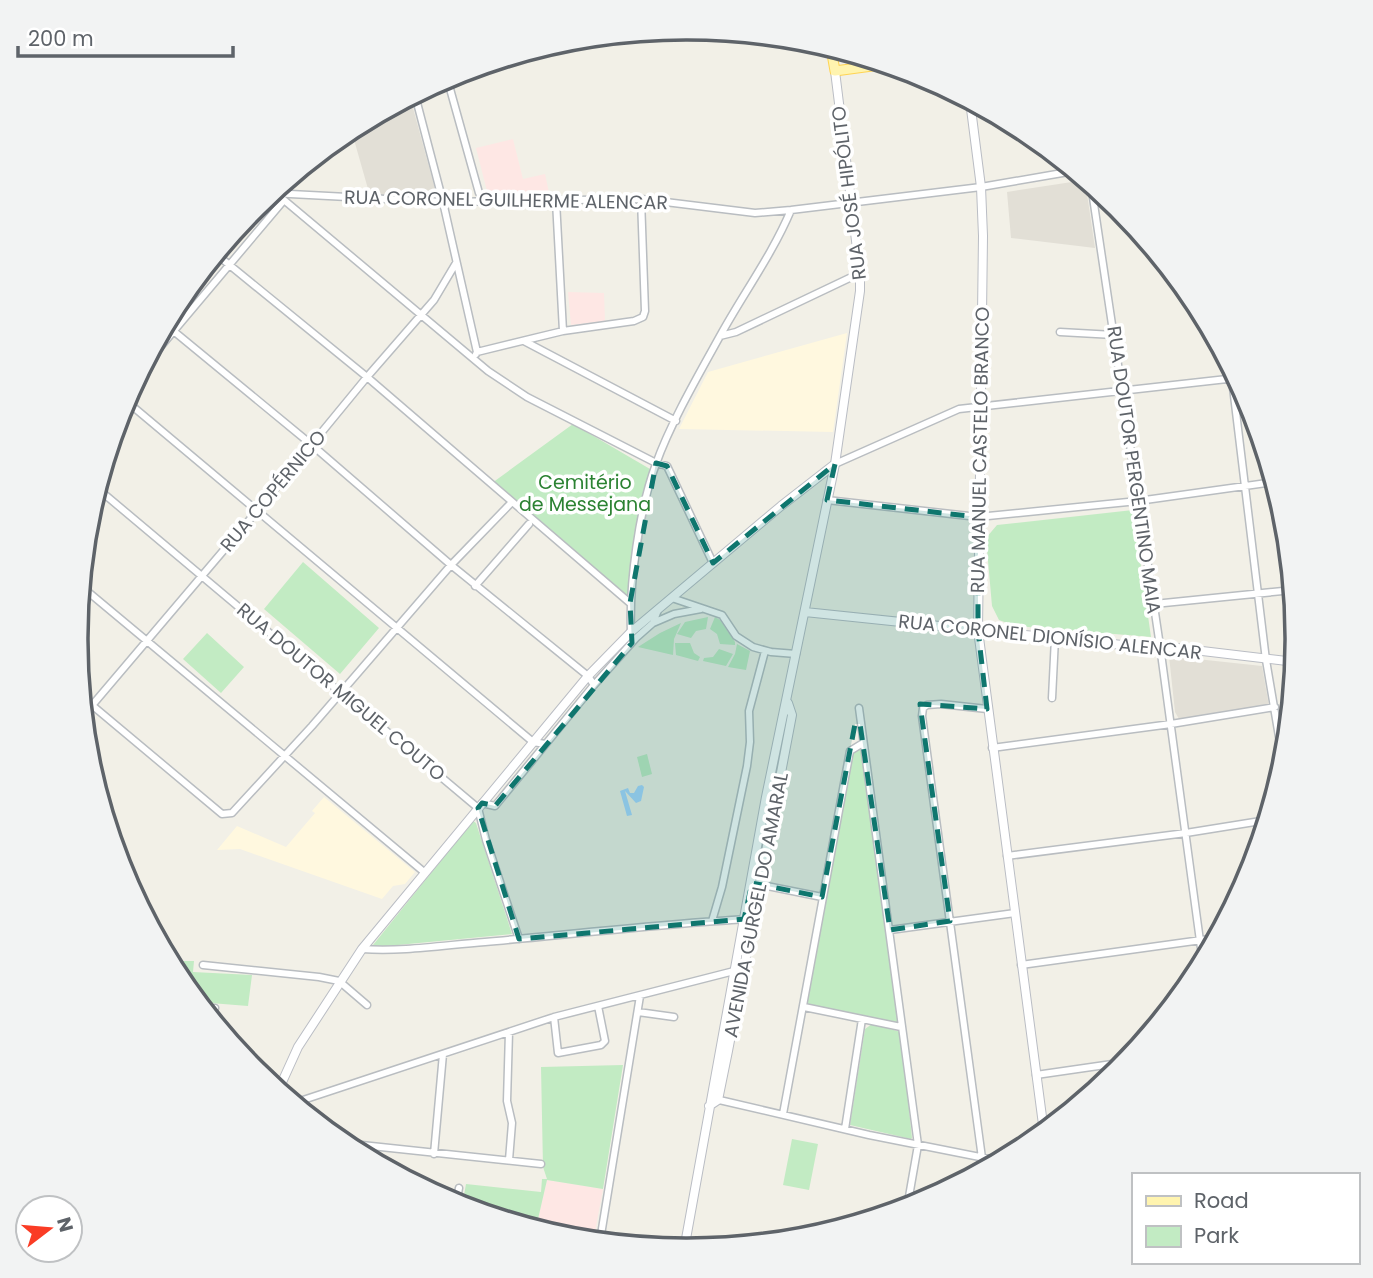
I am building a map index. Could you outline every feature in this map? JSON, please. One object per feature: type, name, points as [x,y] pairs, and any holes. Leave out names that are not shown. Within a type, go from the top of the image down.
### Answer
[{"type":"main road","name":"RUA JOSÉ HIPÓLITO","points":[[833,59],[835,71]]},
{"type":"main road","points":[[835,71],[863,67]]},
{"type":"street","name":"RUA JOSÉ HIPÓLITO","points":[[835,71],[860,273],[860,291],[835,464]]},
{"type":"street","points":[[450,89],[479,193]]},
{"type":"street","points":[[417,104],[443,202],[475,355]]},
{"type":"street","name":"RUA MANUEL CASTELO BRANCO","points":[[971,113],[981,187],[983,236],[978,630],[1042,1120]]},
{"type":"street","name":"RUA CORONEL GUILHERME ALENCAR","points":[[286,195],[443,202],[641,200],[743,213],[790,211],[981,187],[1062,173]]},
{"type":"street","points":[[170,336],[284,200],[421,315],[527,397],[656,463],[667,466],[713,563]]},
{"type":"street","points":[[475,355],[563,331],[641,319],[645,311],[641,200]]},
{"type":"street","points":[[556,201],[563,331]]},
{"type":"street","name":"RUA DOUTOR PERGENTINO MAIA","points":[[1094,201],[1160,646],[1200,946]]},
{"type":"street","points":[[631,632],[630,603],[641,526],[656,463],[720,336],[783,230],[790,211]]},
{"type":"street","points":[[223,260],[367,377],[630,603]]},
{"type":"street","name":"RUA COPÉRNICO","points":[[92,705],[434,300],[456,263]]},
{"type":"street","points":[[720,336],[736,332],[860,273]]},
{"type":"street","points":[[1060,331],[1114,335]]},
{"type":"street","points":[[174,332],[312,445],[475,586],[588,676],[594,685]]},
{"type":"street","points":[[524,341],[676,421]]},
{"type":"street","points":[[283,1080],[298,1047],[362,949],[588,676],[631,632],[835,464],[959,409],[1226,379]]},
{"type":"street","points":[[1236,402],[1266,660],[1278,728]]},
{"type":"street","points":[[134,408],[533,742],[545,744]]},
{"type":"street","name":"AVENIDA GURGEL DO AMARAL","points":[[686,1238],[738,970],[792,715],[787,700],[835,464]]},
{"type":"street","points":[[827,500],[978,517],[1138,501],[1265,483]]},
{"type":"street","name":"RUA DOUTOR MIGUEL COUTO","points":[[105,495],[340,693],[480,805]]},
{"type":"street","points":[[92,705],[222,814],[232,813],[451,565],[512,502]]},
{"type":"street","points":[[475,586],[529,524]]},
{"type":"street","points":[[1154,604],[1283,591]]},
{"type":"street","points":[[90,593],[424,872]]},
{"type":"street","points":[[672,598],[722,615],[741,641],[765,651],[796,654]]},
{"type":"street","points":[[480,805],[495,807],[594,685],[653,623],[674,614],[701,609]]},
{"type":"street","points":[[653,623],[658,610]]},
{"type":"street","name":"RUA CORONEL DIONÍSIO ALENCAR","points":[[805,612],[1160,646],[1284,661]]},
{"type":"street","points":[[1052,698],[1055,638]]},
{"type":"street","points":[[621,642],[623,652]]},
{"type":"street","points":[[712,921],[722,887],[747,766],[750,742],[749,710],[765,651]]},
{"type":"street","points":[[982,1158],[922,716],[923,708],[933,704],[987,709]]},
{"type":"street","points":[[992,748],[1275,707]]},
{"type":"street","points":[[859,708],[918,1145],[909,1195]]},
{"type":"street","points":[[554,717],[568,717]]},
{"type":"street","points":[[783,1114],[850,751],[863,743]]},
{"type":"street","points":[[480,805],[486,840],[519,939]]},
{"type":"street","points":[[1007,856],[1256,822]]},
{"type":"street","points":[[756,884],[822,897]]},
{"type":"street","points":[[890,930],[1015,913]]},
{"type":"street","points":[[362,949],[378,950],[627,927],[749,919]]},
{"type":"street","points":[[1021,965],[1204,940]]},
{"type":"street","points":[[203,965],[339,981],[367,1005]]},
{"type":"street","points":[[305,1100],[554,1017],[738,970]]},
{"type":"street","points":[[602,1232],[640,996]]},
{"type":"street","points":[[554,1017],[556,1051],[561,1054],[603,1044],[605,1036],[598,1006]]},
{"type":"street","points":[[804,1007],[901,1027]]},
{"type":"street","points":[[638,1012],[674,1017]]},
{"type":"street","points":[[845,1129],[862,1019]]},
{"type":"street","points":[[509,1032],[507,1101],[512,1123],[509,1160]]},
{"type":"street","points":[[435,1154],[443,1054]]},
{"type":"street","points":[[1036,1075],[1107,1065]]},
{"type":"street","points":[[713,1102],[783,1114],[985,1159]]},
{"type":"street","points":[[368,1146],[541,1164]]},
{"type":"street","points":[[458,1192],[459,1188]]},
{"type":"highlighted area","points":[[656,463],[667,466],[713,563],[835,464],[827,500],[978,517],[978,630],[987,709],[920,704],[950,921],[890,930],[860,724],[855,724],[822,897],[752,883],[744,919],[519,939],[478,808],[482,803],[495,806],[632,643],[630,603]]},
{"type":"shaded area","points":[[413,107],[438,200],[370,196],[354,141]]},
{"type":"shaded area","points":[[513,139],[523,179],[545,174],[550,197],[489,199],[476,148]]},
{"type":"shaded area","points":[[1073,182],[1087,195],[1095,248],[1011,238],[1007,192]]},
{"type":"shaded area","points":[[568,292],[604,293],[605,321],[571,325]]},
{"type":"shaded area","points":[[847,333],[833,432],[679,429],[708,372]]},
{"type":"shaded area","points":[[1169,656],[1262,666],[1269,706],[1179,719],[1175,712]]},
{"type":"shaded area","points":[[324,797],[415,872],[405,884],[393,886],[382,899],[240,849],[217,850],[237,826],[286,847],[315,813],[312,811]]},
{"type":"shaded area","points":[[547,1180],[603,1189],[595,1231],[538,1218]]},
{"type":"green space","name":"Cemitério de Messejana","points":[[573,424],[650,469],[637,524],[628,603],[492,483]]},
{"type":"green space","points":[[1133,510],[1151,637],[1015,626],[999,620],[992,606],[986,538],[997,525]]},
{"type":"green space","points":[[303,562],[379,628],[340,674],[264,609]]},
{"type":"green space","points":[[708,617],[706,629],[696,631],[691,638],[677,634],[685,622]]},
{"type":"green space","points":[[715,617],[720,620],[735,645],[720,644],[717,634],[710,629]]},
{"type":"green space","points":[[681,623],[674,639],[673,655],[638,647],[660,633]]},
{"type":"green space","points":[[207,633],[244,667],[221,693],[183,659]]},
{"type":"green space","points":[[675,643],[690,643],[694,653],[700,657],[698,661],[676,655]]},
{"type":"green space","points":[[737,644],[750,651],[746,670],[728,667]]},
{"type":"green space","points":[[719,649],[733,654],[726,666],[703,661],[704,658],[713,657]]},
{"type":"green space","points":[[862,743],[901,1027],[804,1007],[850,751]]},
{"type":"green space","points":[[647,754],[652,774],[642,777],[637,757]]},
{"type":"green space","points":[[473,821],[476,823],[512,934],[377,947],[373,945]]},
{"type":"green space","points":[[182,961],[194,961],[193,972],[252,975],[248,1006],[211,1003]]},
{"type":"green space","points":[[872,1024],[901,1032],[911,1139],[850,1125],[865,1029]]},
{"type":"green space","points":[[623,1065],[603,1189],[547,1180],[538,1218],[464,1195],[466,1184],[541,1192],[542,1179],[547,1179],[543,1167],[541,1067]]},
{"type":"green space","points":[[792,1139],[818,1144],[809,1190],[783,1185]]},
{"type":"water","points":[[638,786],[644,787],[641,801],[636,803],[625,791],[632,815],[627,816],[620,791],[628,788],[630,793],[634,793]]}]
